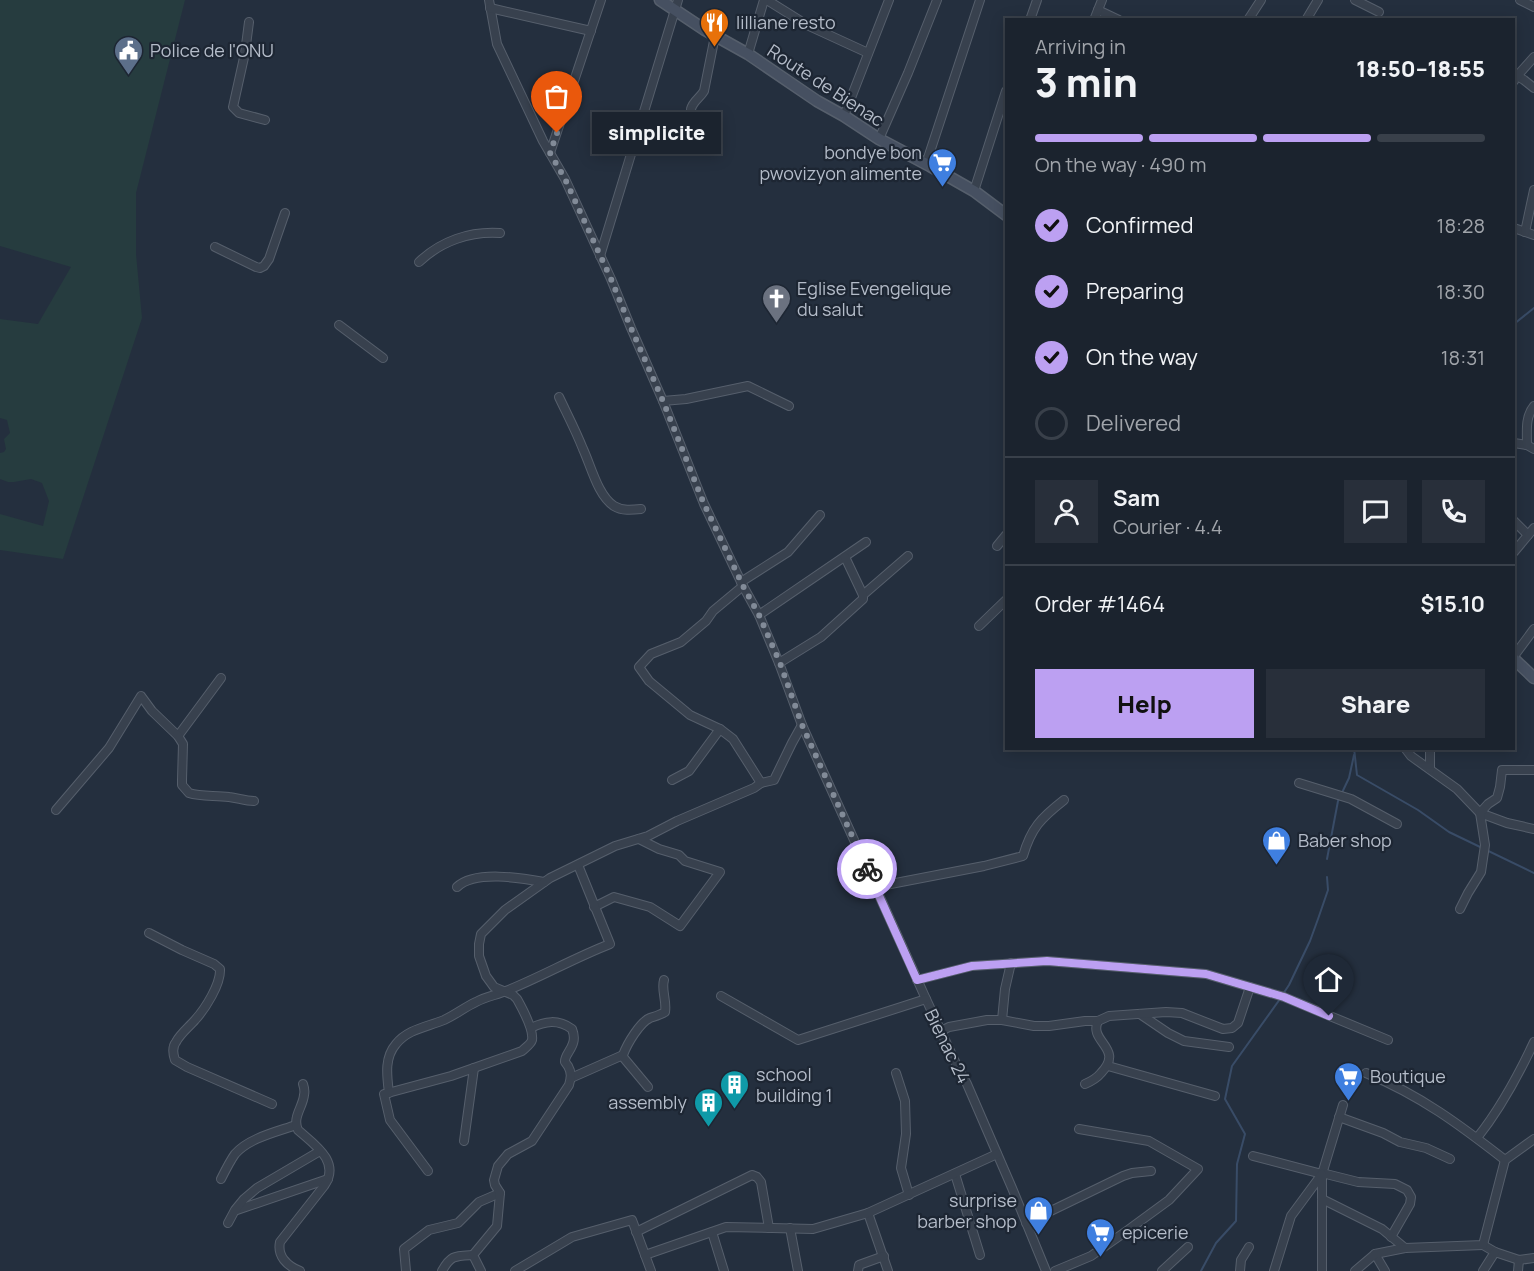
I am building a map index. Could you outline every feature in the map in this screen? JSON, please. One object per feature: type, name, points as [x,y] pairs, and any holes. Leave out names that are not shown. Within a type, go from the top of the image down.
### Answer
[{"type":"main road","name":"Route de Bienac","points":[[660,0],[676,5],[715,36],[748,54],[817,101],[879,139],[974,191],[1005,213]]},
{"type":"main road","points":[[1515,658],[1534,678]]},
{"type":"street","points":[[550,153],[601,0]]},
{"type":"street","points":[[748,54],[766,0],[807,25],[868,53]]},
{"type":"street","points":[[844,116],[889,0]]},
{"type":"street","points":[[879,139],[937,0]]},
{"type":"street","points":[[926,164],[980,0]]},
{"type":"street","points":[[1031,18],[1037,0]]},
{"type":"street","points":[[1095,18],[1102,0]]},
{"type":"street","points":[[1249,18],[1261,0]]},
{"type":"street","points":[[1307,18],[1318,0]]},
{"type":"street","points":[[1355,0],[1379,12]]},
{"type":"street","points":[[1520,0],[1534,7]]},
{"type":"street","points":[[490,4],[591,31]]},
{"type":"street","name":"Bienac 24","points":[[490,4],[497,44],[518,91],[565,179],[600,256],[663,401],[704,504],[759,615],[780,663],[802,725],[917,980],[967,1084],[1046,1271]]},
{"type":"street","points":[[600,256],[676,5]]},
{"type":"street","points":[[1098,9],[1115,18]]},
{"type":"street","points":[[249,22],[245,53],[233,107],[239,112],[265,120]]},
{"type":"street","points":[[691,109],[704,92],[715,36]]},
{"type":"street","points":[[1515,76],[1534,57]]},
{"type":"street","points":[[1515,78],[1534,88]]},
{"type":"street","points":[[974,191],[1005,94]]},
{"type":"street","points":[[1524,232],[1534,190]]},
{"type":"street","points":[[215,247],[260,268],[269,260],[285,213]]},
{"type":"street","points":[[1515,228],[1534,235]]},
{"type":"street","points":[[419,262],[430,252],[450,241],[478,232],[500,233]]},
{"type":"street","points":[[339,325],[383,358]]},
{"type":"street","points":[[663,401],[686,399],[748,386],[789,406]]},
{"type":"street","points":[[559,397],[583,447],[600,491],[615,507],[628,510],[641,509]]},
{"type":"street","points":[[1515,443],[1530,447],[1527,422],[1534,406]]},
{"type":"street","points":[[760,783],[733,740],[720,729],[690,715],[649,681],[639,668],[651,654],[681,642],[706,621],[713,611],[742,584],[788,552],[820,515]]},
{"type":"street","points":[[1515,522],[1531,532],[1515,551]]},
{"type":"street","points":[[997,546],[1005,536]]},
{"type":"street","points":[[759,615],[866,542]]},
{"type":"street","points":[[780,663],[821,637],[863,599],[863,595],[908,556]]},
{"type":"street","points":[[844,557],[863,595]]},
{"type":"street","points":[[979,626],[1005,601]]},
{"type":"street","points":[[1515,656],[1534,629]]},
{"type":"street","points":[[178,736],[221,678]]},
{"type":"street","points":[[56,810],[109,748],[141,696],[183,744],[182,785],[189,793],[254,801]]},
{"type":"street","points":[[428,1171],[390,1120],[384,1094],[451,1076],[522,1051],[532,1039],[531,1028],[517,999],[494,987],[486,976],[479,956],[481,934],[506,910],[544,882],[615,846],[639,839],[754,788],[760,783],[774,780],[802,725]]},
{"type":"street","points":[[672,780],[689,771],[720,729]]},
{"type":"street","points":[[1406,750],[1411,756],[1457,789],[1480,813],[1534,830]]},
{"type":"street","points":[[1430,750],[1430,769]]},
{"type":"street","points":[[1480,813],[1497,798],[1502,770],[1534,770]]},
{"type":"street","points":[[1299,783],[1351,799],[1397,824]]},
{"type":"street","points":[[875,887],[1023,856],[1028,838],[1043,818],[1064,800]]},
{"type":"street","points":[[1460,909],[1481,872],[1485,845],[1480,813]]},
{"type":"street","points":[[594,907],[614,897],[650,907],[680,926],[720,872],[685,861],[679,855],[659,849],[639,839]]},
{"type":"street","points":[[389,1093],[387,1071],[389,1058],[394,1046],[405,1035],[443,1020],[478,1000],[505,992],[576,957],[610,944],[578,865]]},
{"type":"street","points":[[457,887],[461,883],[478,878],[544,882]]},
{"type":"street","points":[[149,933],[220,969],[217,986],[198,1017],[176,1041],[173,1049],[175,1060],[272,1104]]},
{"type":"street","points":[[917,980],[972,966],[1047,961],[1206,974],[1284,997],[1388,1040]]},
{"type":"street","points":[[1002,1020],[1005,989],[1011,963]]},
{"type":"street","points":[[571,1078],[623,1055],[641,1025],[649,1018],[665,1012],[662,985],[664,980]]},
{"type":"street","points":[[941,1031],[987,1020],[1002,1020],[1034,1026],[1098,1022],[1109,1016],[1166,1011],[1182,1013],[1223,1029],[1232,1028],[1238,1023],[1251,987]]},
{"type":"street","points":[[722,996],[798,1040],[926,999]]},
{"type":"street","points":[[1140,1013],[1168,1033],[1184,1041],[1229,1047]]},
{"type":"street","points":[[442,1271],[448,1260],[455,1256],[473,1254],[497,1226],[500,1193],[494,1180],[498,1166],[508,1154],[532,1141],[569,1085],[571,1072],[565,1062],[573,1043],[572,1029],[556,1022],[539,1024],[531,1028]]},
{"type":"street","points":[[1085,1084],[1098,1077],[1108,1066],[1110,1058],[1096,1031],[1098,1022]]},
{"type":"street","points":[[1478,1138],[1507,1096],[1534,1041]]},
{"type":"street","points":[[623,1055],[648,1087]]},
{"type":"street","points":[[1108,1066],[1215,1096]]},
{"type":"street","points":[[464,1141],[474,1068]]},
{"type":"street","points":[[896,1073],[905,1101],[906,1134],[901,1168],[909,1195]]},
{"type":"street","points":[[1366,1073],[1387,1081],[1431,1105],[1505,1160]]},
{"type":"street","points":[[300,1271],[285,1262],[279,1248],[280,1242],[329,1179],[331,1171],[329,1163],[320,1150],[298,1130],[296,1125],[304,1095],[303,1084]]},
{"type":"street","points":[[1322,1271],[1322,1173],[1343,1105]]},
{"type":"street","points":[[1339,1117],[1383,1133],[1400,1142],[1426,1148],[1450,1160]]},
{"type":"street","points":[[221,1179],[236,1154],[243,1148],[267,1135],[296,1125]]},
{"type":"street","points":[[1055,1271],[1091,1256],[1136,1224],[1169,1200],[1198,1169],[1149,1141],[1079,1129]]},
{"type":"street","points":[[1483,1245],[1505,1160],[1534,1139]]},
{"type":"street","points":[[228,1223],[244,1198],[320,1150]]},
{"type":"street","points":[[645,1256],[726,1227],[813,1229],[868,1213],[997,1154]]},
{"type":"street","points":[[1253,1156],[1358,1182],[1395,1184],[1407,1190],[1411,1197],[1410,1204],[1391,1237]]},
{"type":"street","points":[[1026,1223],[1123,1176],[1151,1171]]},
{"type":"street","points":[[1274,1271],[1291,1216],[1322,1173]]},
{"type":"street","points":[[955,1174],[980,1255]]},
{"type":"street","points":[[636,1232],[752,1175],[761,1182],[769,1228]]},
{"type":"street","points":[[235,1210],[329,1179]]},
{"type":"street","points":[[406,1271],[404,1249],[429,1230],[458,1223],[479,1202],[500,1193]]},
{"type":"street","points":[[1322,1199],[1382,1229],[1405,1248]]},
{"type":"street","points":[[868,1213],[888,1271]]},
{"type":"street","points":[[515,1271],[572,1237],[632,1220],[651,1271]]},
{"type":"street","points":[[790,1228],[798,1271]]},
{"type":"street","points":[[712,1232],[724,1271]]},
{"type":"street","points":[[1355,1271],[1375,1254],[1405,1248],[1483,1245],[1495,1252],[1519,1260],[1534,1258]]},
{"type":"street","points":[[1162,1271],[1188,1247]]},
{"type":"street","points":[[1240,1271],[1241,1260],[1249,1247]]},
{"type":"street","points":[[1483,1271],[1495,1252]]},
{"type":"street","points":[[473,1254],[480,1271]]},
{"type":"street","points":[[1375,1254],[1385,1271]]},
{"type":"street","points":[[858,1271],[859,1265],[884,1256]]},
{"type":"street","points":[[1518,1271],[1519,1260]]},
{"type":"green space","points":[[0,0],[185,0],[136,193],[136,254],[142,318],[63,559],[0,550],[0,514],[43,526],[49,501],[42,483],[31,479],[8,482],[0,479],[0,453],[6,449],[4,439],[10,433],[7,420],[0,418],[0,319],[38,324],[71,267],[0,246]]},
{"type":"waterway","points":[[1515,323],[1534,308]]},
{"type":"waterway","points":[[1354,750],[1357,775],[1418,810],[1449,832],[1534,873]]},
{"type":"waterway","points":[[1327,859],[1338,801],[1349,778],[1354,755]]},
{"type":"waterway","points":[[1283,994],[1310,941],[1328,890],[1327,877]]},
{"type":"waterway","points":[[1201,1271],[1216,1243],[1236,1221],[1237,1164],[1245,1134],[1225,1099],[1232,1066],[1280,999]]},
{"type":"way so far","points":[[557,133],[550,153],[565,179],[611,279],[704,504],[759,615],[780,663],[802,725],[867,869]]},
{"type":"place","name":"lilliane resto","points":[[715,48]]},
{"type":"place","name":"Police de l'ONU","points":[[129,76]]},
{"type":"place","name":"simplicite","points":[[557,133]]},
{"type":"place","name":"bondye bon pwovizyon alimente","points":[[943,188]]},
{"type":"place","name":"Eglise Evengelique du salut","points":[[776,324]]},
{"type":"place","name":"Baber shop","points":[[1277,866]]},
{"type":"place","name":"Boutique","points":[[1349,1102]]},
{"type":"place","name":"school building 1","points":[[735,1110]]},
{"type":"place","name":"assembly","points":[[708,1128]]},
{"type":"place","name":"surprise barber shop","points":[[1038,1236]]},
{"type":"place","name":"epicerie","points":[[1101,1258]]},
{"type":"route","points":[[867,869],[917,980],[972,966],[1047,961],[1206,974],[1284,997],[1329,1016]]}]
